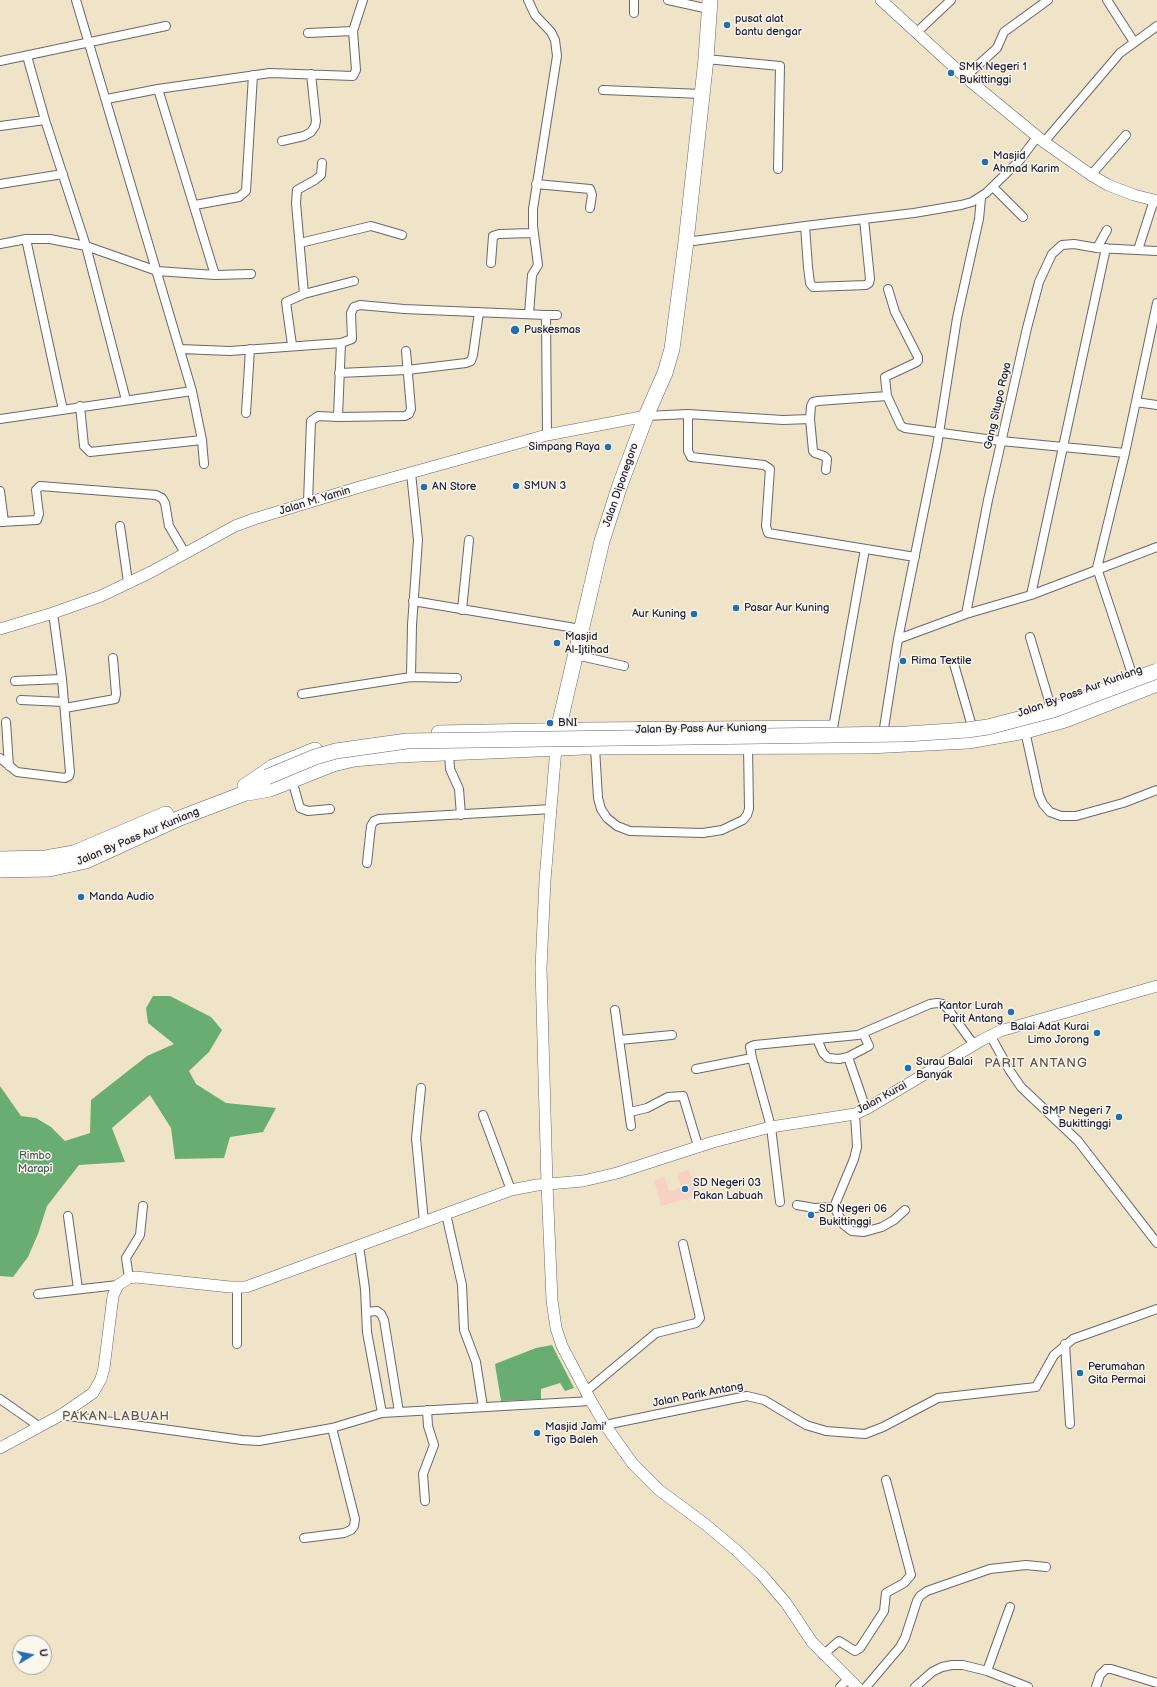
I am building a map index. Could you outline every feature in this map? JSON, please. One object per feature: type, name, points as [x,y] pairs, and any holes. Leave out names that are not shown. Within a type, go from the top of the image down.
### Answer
[{"type":"highway","name":"Jalan Diponegoro","points":[[558,730],[602,541],[620,485],[646,416],[665,373],[672,349],[686,242],[706,59],[709,5]]},
{"type":"highway","name":"Jalan By Pass Aur Kuniang","points":[[247,789],[273,767],[287,760],[332,745],[351,741],[417,734],[558,730],[884,728],[926,727],[971,723],[1012,716],[1050,704],[1157,664]]},
{"type":"highway","name":"Jalan By Pass Aur Kuniang","points":[[0,859],[46,858],[74,853],[247,789],[315,757],[336,751],[407,741],[898,734],[967,730],[988,727],[1053,710],[1157,671]]},
{"type":"highway","name":"Jalan By Pass Aur Kuniang","points":[[267,780],[338,756],[408,747],[496,744],[907,739],[952,737],[986,733],[1032,723],[1096,701],[1157,677]]},
{"type":"highway","name":"Jalan By Pass Aur Kuniang","points":[[247,789],[270,789],[333,764],[354,759],[449,752],[556,748],[936,744],[997,737],[1026,731],[1099,708],[1157,684]]},
{"type":"highway","points":[[664,730],[664,747]]},
{"type":"highway","name":"Jalan By Pass Aur Kuniang","points":[[0,870],[49,869],[86,861],[178,814]]},
{"type":"street","points":[[76,0],[107,99],[192,391],[202,440],[204,464]]},
{"type":"street","points":[[107,99],[158,89],[270,73],[350,76],[355,74],[353,31],[363,0]]},
{"type":"street","points":[[528,0],[537,19],[551,32],[555,40],[557,56],[533,209],[533,233],[538,265],[532,275],[529,314]]},
{"type":"street","points":[[634,0],[634,14]]},
{"type":"street","points":[[668,0],[709,5]]},
{"type":"street","points":[[881,0],[965,77],[1040,139],[1091,175],[1118,189],[1156,201],[1138,250]]},
{"type":"street","points":[[916,33],[951,0]]},
{"type":"street","points":[[965,77],[997,48],[1004,32],[1048,0]]},
{"type":"street","points":[[1106,0],[1134,42]]},
{"type":"street","points":[[0,61],[166,26]]},
{"type":"street","points":[[686,242],[914,213],[961,205],[981,198],[1040,139],[1120,53],[1157,26]]},
{"type":"street","points":[[308,33],[353,31]]},
{"type":"street","points":[[26,56],[86,246],[126,400]]},
{"type":"street","points":[[706,59],[780,66],[778,169]]},
{"type":"street","points":[[282,141],[304,136],[311,132],[315,126],[316,121],[311,74]]},
{"type":"street","points":[[195,205],[239,198],[246,191],[254,75]]},
{"type":"street","points":[[158,89],[216,275]]},
{"type":"street","points":[[602,90],[702,94]]},
{"type":"street","points":[[0,126],[45,120]]},
{"type":"street","points":[[1091,175],[1126,135]]},
{"type":"street","points":[[304,294],[296,203],[297,190],[321,175],[322,163]]},
{"type":"street","points":[[0,184],[63,174]]},
{"type":"street","points":[[536,184],[590,189],[592,195],[590,208]]},
{"type":"street","points":[[993,187],[1023,216]]},
{"type":"street","points":[[884,728],[898,639],[940,434],[956,326],[979,219],[981,198]]},
{"type":"street","points":[[805,226],[810,283],[813,287],[866,285],[869,283],[870,279],[864,219]]},
{"type":"street","points":[[300,243],[371,226],[402,235]]},
{"type":"street","points":[[1097,248],[1107,230]]},
{"type":"street","points":[[491,263],[493,236],[499,234],[533,233]]},
{"type":"street","points":[[26,239],[63,410]]},
{"type":"street","points":[[0,244],[26,239],[50,239],[86,246],[157,271],[216,275],[251,274]]},
{"type":"street","name":"Gang Situpo Raya","points":[[966,614],[1001,441],[1039,282],[1052,254],[1062,245],[1074,244],[1097,248],[1157,251]]},
{"type":"street","points":[[1031,595],[1106,248]]},
{"type":"street","points":[[292,345],[286,302],[304,294],[354,281]]},
{"type":"street","points":[[888,289],[895,312],[918,357],[915,363],[885,377],[887,396],[901,426],[940,434],[1125,453]]},
{"type":"street","points":[[1132,674],[1098,568],[1125,453],[1157,303]]},
{"type":"street","points":[[180,349],[250,350],[292,345],[341,343],[352,339],[351,313],[356,306],[557,315]]},
{"type":"street","points":[[339,373],[408,370],[466,363],[471,360],[479,312]]},
{"type":"street","points":[[546,315],[547,435]]},
{"type":"street","points":[[338,417],[341,343]]},
{"type":"street","points":[[246,413],[250,350]]},
{"type":"street","points":[[308,502],[311,420],[318,416],[405,416],[409,414],[410,409],[406,351]]},
{"type":"street","points":[[0,419],[63,410],[80,406],[192,391]]},
{"type":"street","points":[[826,470],[827,459],[813,451],[810,419],[811,406],[818,401],[887,396]]},
{"type":"street","points":[[1136,402],[1157,405]]},
{"type":"street","points":[[80,406],[84,446],[90,452],[202,440]]},
{"type":"street","points":[[688,414],[688,451],[691,457],[764,465],[770,469],[766,526],[768,533],[915,557]]},
{"type":"street","points":[[646,416],[688,414],[783,420],[810,419]]},
{"type":"street","name":"Jalan M. Yamin","points":[[0,629],[53,613],[101,596],[235,526],[308,502],[547,435],[646,416]]},
{"type":"street","points":[[411,473],[418,540],[413,601],[411,677]]},
{"type":"street","points":[[0,491],[2,522],[37,520],[39,514],[36,490],[40,486],[156,495],[162,498],[165,503],[172,532],[185,553]]},
{"type":"street","points":[[120,526],[128,582]]},
{"type":"street","points":[[462,610],[469,540]]},
{"type":"street","points":[[898,639],[966,614],[1031,595],[1098,568],[1157,547]]},
{"type":"street","points":[[833,728],[865,549]]},
{"type":"street","points":[[413,601],[581,629]]},
{"type":"street","points":[[0,758],[17,772],[64,778],[69,776],[70,772],[62,679],[53,613]]},
{"type":"street","points":[[1030,638],[1050,704]]},
{"type":"street","points":[[576,655],[624,666]]},
{"type":"street","points":[[21,700],[64,705],[115,699],[114,658]]},
{"type":"street","points":[[954,664],[971,723]]},
{"type":"street","points":[[302,694],[411,677],[457,678]]},
{"type":"street","points":[[15,681],[62,679]]},
{"type":"street","points":[[6,722],[9,766]]},
{"type":"street","points":[[1026,731],[1039,795],[1043,804],[1050,812],[1061,816],[1076,816],[1123,803],[1157,790]]},
{"type":"street","points":[[595,748],[598,798],[601,809],[607,818],[617,826],[630,831],[703,834],[722,830],[743,820],[747,816],[749,809],[748,746]]},
{"type":"street","points":[[556,748],[541,942],[541,968],[547,1184],[553,1314],[562,1346],[588,1396],[605,1424],[633,1464],[659,1490],[705,1524],[762,1574],[786,1603],[812,1642],[844,1683],[857,1687]]},
{"type":"street","points":[[449,752],[450,769],[459,789],[461,815]]},
{"type":"street","points":[[292,780],[300,808],[308,811],[330,809]]},
{"type":"street","points":[[367,863],[371,826],[374,821],[386,818],[552,809]]},
{"type":"street","name":"Jalan Kurai","points":[[129,1278],[136,1277],[237,1288],[256,1284],[511,1190],[547,1184],[583,1181],[617,1173],[698,1146],[771,1127],[855,1114],[866,1109],[990,1035],[1011,1027],[1157,986]]},
{"type":"street","points":[[780,1202],[771,1127],[750,1047],[755,1045],[863,1033],[930,1004],[937,1003],[943,1004],[948,1008],[974,1045]]},
{"type":"street","points":[[615,1010],[631,1126]]},
{"type":"street","points":[[817,1039],[823,1053],[828,1058],[833,1059],[848,1057],[869,1046],[863,1033]]},
{"type":"street","points":[[619,1040],[672,1035]]},
{"type":"street","points":[[990,1035],[1020,1087],[1078,1141],[1157,1243]]},
{"type":"street","points":[[848,1057],[866,1109]]},
{"type":"street","points":[[696,1069],[752,1058]]},
{"type":"street","points":[[421,1088],[416,1138],[424,1222]]},
{"type":"street","points":[[630,1112],[647,1108],[668,1097],[683,1096],[698,1146]]},
{"type":"street","points":[[834,1207],[854,1160],[857,1148],[855,1114]]},
{"type":"street","points":[[483,1115],[511,1190]]},
{"type":"street","points":[[797,1205],[814,1208],[834,1207]]},
{"type":"street","points":[[38,1294],[118,1285],[129,1278],[126,1258],[140,1234],[142,1206]]},
{"type":"street","points":[[834,1207],[844,1225],[852,1231],[864,1232],[882,1227],[894,1220],[905,1210]]},
{"type":"street","points":[[446,1214],[462,1286],[464,1330],[476,1362],[483,1407]]},
{"type":"street","points":[[68,1216],[78,1289]]},
{"type":"street","points":[[61,1415],[242,1440],[259,1441],[332,1428],[382,1413],[483,1407],[588,1396],[656,1333],[696,1322],[700,1318],[682,1244]]},
{"type":"street","points":[[359,1245],[365,1289],[367,1332],[382,1413]]},
{"type":"street","points":[[0,1448],[61,1415],[88,1398],[97,1387],[104,1368],[113,1296],[118,1285]]},
{"type":"street","points":[[237,1288],[237,1344]]},
{"type":"street","points":[[366,1312],[377,1311],[381,1314],[384,1320],[399,1412]]},
{"type":"street","name":"Jalan Parik Antang","points":[[605,1424],[747,1396],[764,1400],[806,1425],[826,1431],[865,1434],[883,1427],[938,1398],[1036,1387],[1054,1355],[1065,1344],[1084,1334],[1156,1312]]},
{"type":"street","points":[[1065,1344],[1070,1424]]},
{"type":"street","points":[[0,1399],[40,1427]]},
{"type":"street","points":[[425,1501],[423,1474],[434,1445],[428,1426],[427,1410]]},
{"type":"street","points":[[304,1538],[344,1533],[351,1530],[354,1526],[355,1519],[332,1428]]},
{"type":"street","points":[[823,1655],[839,1641],[855,1651],[860,1648],[884,1611],[886,1593],[904,1582],[911,1575],[886,1480]]},
{"type":"street","points":[[866,1687],[900,1647],[905,1638],[920,1596],[928,1591],[990,1569],[1026,1565],[1046,1567]]},
{"type":"street","points":[[987,1671],[1010,1607]]},
{"type":"street","points":[[915,1687],[942,1666],[963,1665],[987,1671],[1026,1686]]},
{"type":"street","points":[[1096,1687],[1100,1674],[1106,1669],[1111,1669],[1157,1683]]},
{"type":"shaded area","name":"SD Negeri 03 Pakan Labuah","points":[[689,1170],[697,1196],[661,1206],[654,1180],[665,1177],[669,1191],[681,1188],[677,1173]]},
{"type":"green space","name":"Rimbo Marapi","points":[[153,996],[170,996],[211,1017],[222,1030],[209,1052],[189,1071],[196,1084],[226,1103],[276,1108],[263,1132],[230,1137],[224,1158],[175,1159],[171,1128],[150,1095],[112,1128],[125,1162],[79,1165],[47,1206],[38,1234],[28,1257],[13,1277],[0,1276],[0,1086],[21,1116],[36,1118],[51,1127],[65,1141],[90,1133],[91,1100],[147,1056],[174,1044],[148,1023],[146,1008]]},
{"type":"green space","points":[[552,1345],[574,1388],[565,1391],[560,1383],[541,1389],[541,1399],[501,1401],[495,1364],[536,1348]]},
{"type":"place","name":"pusat alat bantu dengar","points":[[727,25]]},
{"type":"place","name":"SMK Negeri 1 Bukittinggi","points":[[951,73]]},
{"type":"place","name":"Masjid Ahmad Karim","points":[[985,162]]},
{"type":"place","name":"Puskesmas","points":[[515,330]]},
{"type":"place","name":"Simpang Raya","points":[[608,447]]},
{"type":"place","name":"SMUN 3","points":[[516,486]]},
{"type":"place","name":"AN Store","points":[[424,487]]},
{"type":"place","name":"Pasar Aur Kuning","points":[[736,608]]},
{"type":"place","name":"Aur Kuning","points":[[694,614]]},
{"type":"place","name":"Masjid Al-Ijtihad","points":[[557,643]]},
{"type":"place","name":"Rima Textile","points":[[903,661]]},
{"type":"place","name":"BNI","points":[[550,723]]},
{"type":"place","name":"Manda Audio","points":[[81,897]]},
{"type":"place","name":"Kantor Lurah Parit Antang","points":[[1011,1012]]},
{"type":"place","name":"Balai Adat Kurai Limo Jorong","points":[[1097,1033]]},
{"type":"place","name":"Surau Balai Banyak","points":[[908,1068]]},
{"type":"place","name":"SMP Negeri 7 Bukittinggi","points":[[1119,1117]]},
{"type":"place","name":"SD Negeri 03 Pakan Labuah","points":[[685,1189]]},
{"type":"place","name":"SD Negeri 06 Bukittinggi","points":[[811,1215]]},
{"type":"place","name":"Perumahan Gita Permai","points":[[1080,1373]]},
{"type":"place","name":"Masjid Jami' Tigo Baleh","points":[[537,1433]]},
{"type":"district","name":"PARIT ANTANG","points":[[1036,1064]]},
{"type":"district","name":"PAKAN LABUAH","points":[[116,1417]]}]
